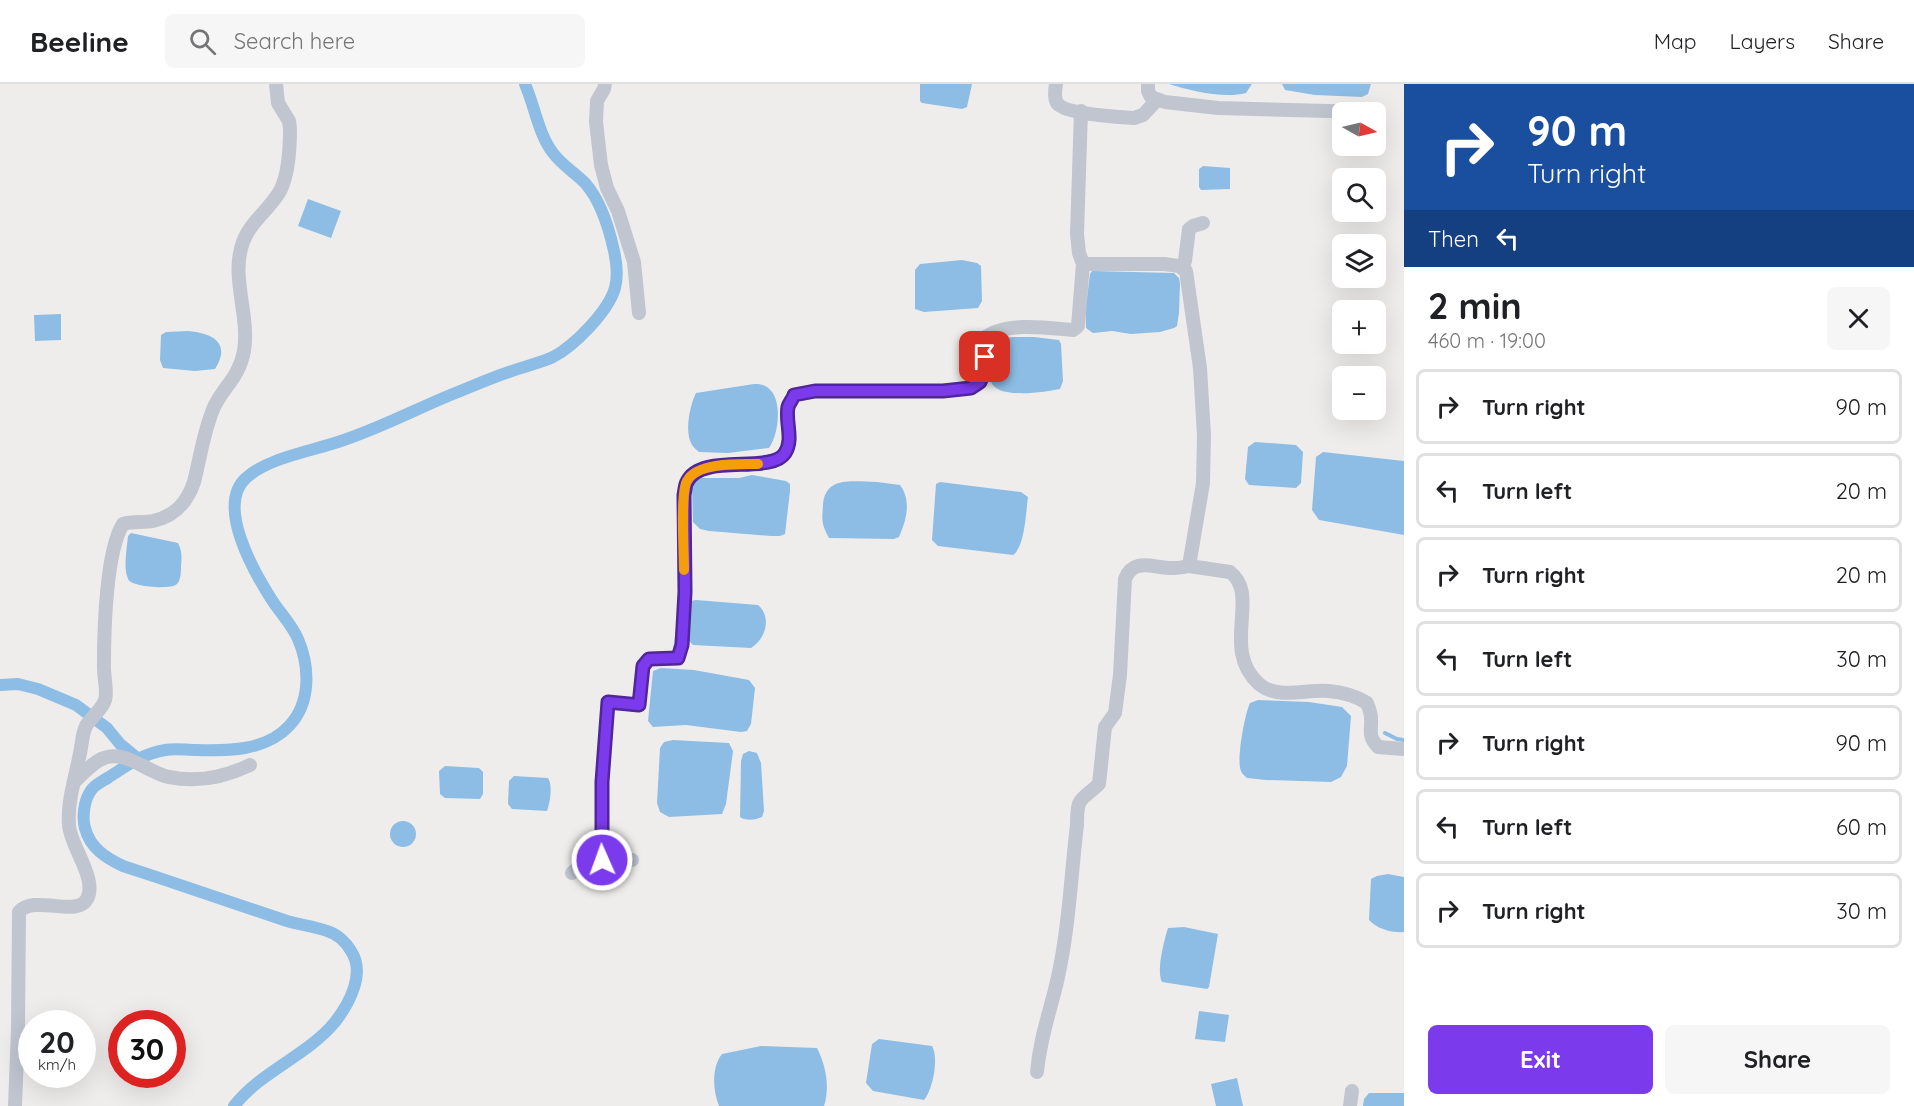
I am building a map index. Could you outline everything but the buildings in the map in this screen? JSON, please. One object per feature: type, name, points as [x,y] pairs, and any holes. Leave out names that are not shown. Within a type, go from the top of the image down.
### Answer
[{"type":"street","points":[[15,1106],[19,912],[31,904],[77,906],[88,897],[87,874],[71,838],[70,807],[85,728],[105,700],[104,665],[108,592],[114,549],[123,524],[132,521],[151,521],[169,515],[182,506],[190,495],[215,405],[236,375],[246,338],[238,262],[243,242],[249,231],[280,191],[286,174],[290,128],[278,103],[276,84]]},
{"type":"street","points":[[605,84],[597,101],[596,122],[601,165],[634,262],[639,313]]},
{"type":"street","points":[[1056,84],[1055,97],[1058,104],[1063,108],[1081,111],[1134,118],[1143,115],[1157,100]]},
{"type":"street","points":[[1148,84],[1151,97],[1157,100],[1218,108],[1332,110]]},
{"type":"street","points":[[602,860],[602,782],[608,702],[639,705],[643,666],[649,659],[678,658],[682,645],[685,592],[684,495],[687,481],[696,472],[726,464],[773,463],[785,453],[790,434],[788,408],[794,395],[815,391],[943,391],[971,388],[980,382],[984,372],[987,336],[993,332],[1008,328],[1073,330],[1078,326],[1083,264],[1077,234],[1081,111]]},
{"type":"street","points":[[1182,268],[1189,229],[1193,225],[1203,223]]},
{"type":"street","points":[[1083,264],[1164,264],[1179,266],[1186,271],[1200,368],[1204,435],[1203,483],[1189,566]]},
{"type":"street","points":[[1037,1071],[1043,1028],[1058,978],[1063,947],[1077,825],[1077,806],[1086,794],[1099,784],[1105,727],[1115,713],[1120,675],[1125,579],[1128,571],[1135,566],[1172,568],[1189,566],[1230,572],[1234,575],[1243,595],[1240,646],[1242,656],[1254,679],[1262,687],[1276,691],[1299,693],[1326,691],[1358,697],[1367,703],[1372,717],[1370,733],[1378,747],[1404,749]]},
{"type":"street","points":[[75,781],[102,758],[112,756],[123,757],[167,777],[200,780],[232,774],[250,765]]},
{"type":"street","points":[[572,873],[581,864],[602,860],[632,860]]},
{"type":"street","points":[[1350,1106],[1352,1091]]},
{"type":"water","points":[[920,84],[972,84],[967,107],[962,109],[922,103]]},
{"type":"water","points":[[1169,84],[1252,84],[1246,93],[1218,95]]},
{"type":"water","points":[[1282,84],[1371,84],[1368,94],[1362,97],[1315,95],[1285,90]]},
{"type":"water","points":[[1203,166],[1230,168],[1230,189],[1201,190],[1199,169]]},
{"type":"water","points":[[308,199],[341,211],[331,238],[298,226]]},
{"type":"water","points":[[962,260],[981,266],[982,301],[978,308],[924,312],[915,309],[915,270],[920,264]]},
{"type":"water","points":[[1092,271],[1174,273],[1179,278],[1180,284],[1177,326],[1160,332],[1093,333],[1086,328],[1086,306]]},
{"type":"water","points":[[61,314],[61,340],[35,341],[34,315]]},
{"type":"water","points":[[188,331],[211,337],[220,346],[220,360],[215,369],[195,371],[163,368],[160,360],[161,335],[166,332]]},
{"type":"water","points":[[1034,337],[1059,340],[1061,344],[1063,381],[1060,389],[1011,393],[995,387],[990,374],[992,350],[995,343],[1004,338]]},
{"type":"water","points":[[754,384],[764,385],[776,399],[778,420],[769,448],[728,453],[699,452],[692,445],[688,433],[690,411],[696,393]]},
{"type":"water","points":[[1255,442],[1296,445],[1303,452],[1301,483],[1296,488],[1249,485],[1245,479],[1248,447]]},
{"type":"water","points":[[1323,452],[1404,461],[1404,535],[1319,520],[1312,510],[1316,457]]},
{"type":"water","points":[[752,475],[786,481],[790,484],[785,534],[771,536],[709,531],[700,529],[693,522],[692,488],[694,482],[701,478],[739,478]]},
{"type":"water","points":[[842,482],[877,482],[900,485],[904,491],[907,511],[899,537],[894,539],[829,538],[822,519],[825,495],[829,489]]},
{"type":"water","points":[[940,482],[1021,492],[1028,497],[1024,528],[1017,551],[1013,555],[938,546],[932,540],[936,484]]},
{"type":"water","points":[[131,533],[178,543],[182,560],[177,584],[167,587],[151,587],[136,584],[128,579],[126,558],[128,536]]},
{"type":"water","points":[[691,601],[758,605],[765,616],[763,634],[751,648],[693,645],[689,641],[688,622]]},
{"type":"water","points":[[661,668],[694,670],[749,680],[755,688],[751,724],[747,731],[686,725],[653,727],[648,721],[653,671]]},
{"type":"water","points":[[1258,700],[1309,702],[1342,707],[1351,716],[1347,766],[1341,777],[1331,782],[1266,780],[1244,776],[1240,766],[1240,748],[1244,726],[1250,703]]},
{"type":"water","points":[[673,740],[729,743],[733,751],[726,804],[722,814],[669,817],[660,812],[657,803],[660,748],[664,742]]},
{"type":"water","points":[[749,751],[757,753],[761,763],[764,811],[762,817],[751,820],[740,817],[741,761],[743,754]]},
{"type":"water","points":[[445,766],[479,768],[483,772],[483,794],[480,799],[445,798],[440,794],[439,771]]},
{"type":"water","points":[[514,776],[548,778],[551,790],[547,811],[512,809],[508,804],[509,781]]},
{"type":"water","points":[[403,821],[412,825],[416,834],[412,843],[403,847],[394,843],[390,834],[394,825]]},
{"type":"water","points":[[1388,874],[1404,877],[1404,932],[1385,930],[1369,920],[1371,879]]},
{"type":"water","points":[[1184,927],[1218,934],[1207,989],[1162,982],[1160,977],[1160,964],[1168,928]]},
{"type":"water","points":[[1199,1011],[1229,1015],[1225,1042],[1195,1039]]},
{"type":"water","points":[[879,1039],[932,1046],[935,1058],[934,1073],[930,1089],[924,1100],[873,1091],[866,1083],[872,1044]]},
{"type":"water","points":[[761,1046],[817,1048],[826,1077],[827,1091],[824,1106],[719,1106],[714,1080],[716,1066],[722,1054]]},
{"type":"water","points":[[1237,1078],[1243,1106],[1216,1106],[1211,1084]]},
{"type":"water","points":[[1369,1093],[1404,1093],[1404,1106],[1363,1106],[1364,1099]]},
{"type":"waterway","points":[[234,1106],[257,1083],[311,1045],[335,1022],[354,988],[357,969],[351,951],[347,944],[331,932],[287,921],[111,860],[95,847],[87,835],[84,819],[86,800],[96,785],[149,754],[173,749],[233,749],[258,745],[280,734],[289,726],[301,707],[306,684],[302,650],[292,628],[255,571],[240,538],[235,504],[238,490],[246,478],[278,460],[352,437],[488,380],[553,357],[580,337],[605,307],[615,288],[617,270],[604,215],[591,190],[560,161],[548,145],[525,84]]},
{"type":"waterway","points":[[0,685],[18,684],[38,689],[76,705],[107,728],[120,744],[137,758]]},
{"type":"waterway","points":[[1385,733],[1404,740]]},
{"type":"slow traffic","points":[[684,570],[684,495],[687,481],[696,472],[726,464],[758,464]]},
{"type":"route","points":[[602,860],[602,782],[608,702],[639,705],[643,666],[649,659],[678,658],[682,645],[685,592],[684,495],[687,481],[696,472],[726,464],[773,463],[785,453],[790,434],[788,408],[794,395],[815,391],[943,391],[971,388],[980,382],[984,372],[985,357]]}]
